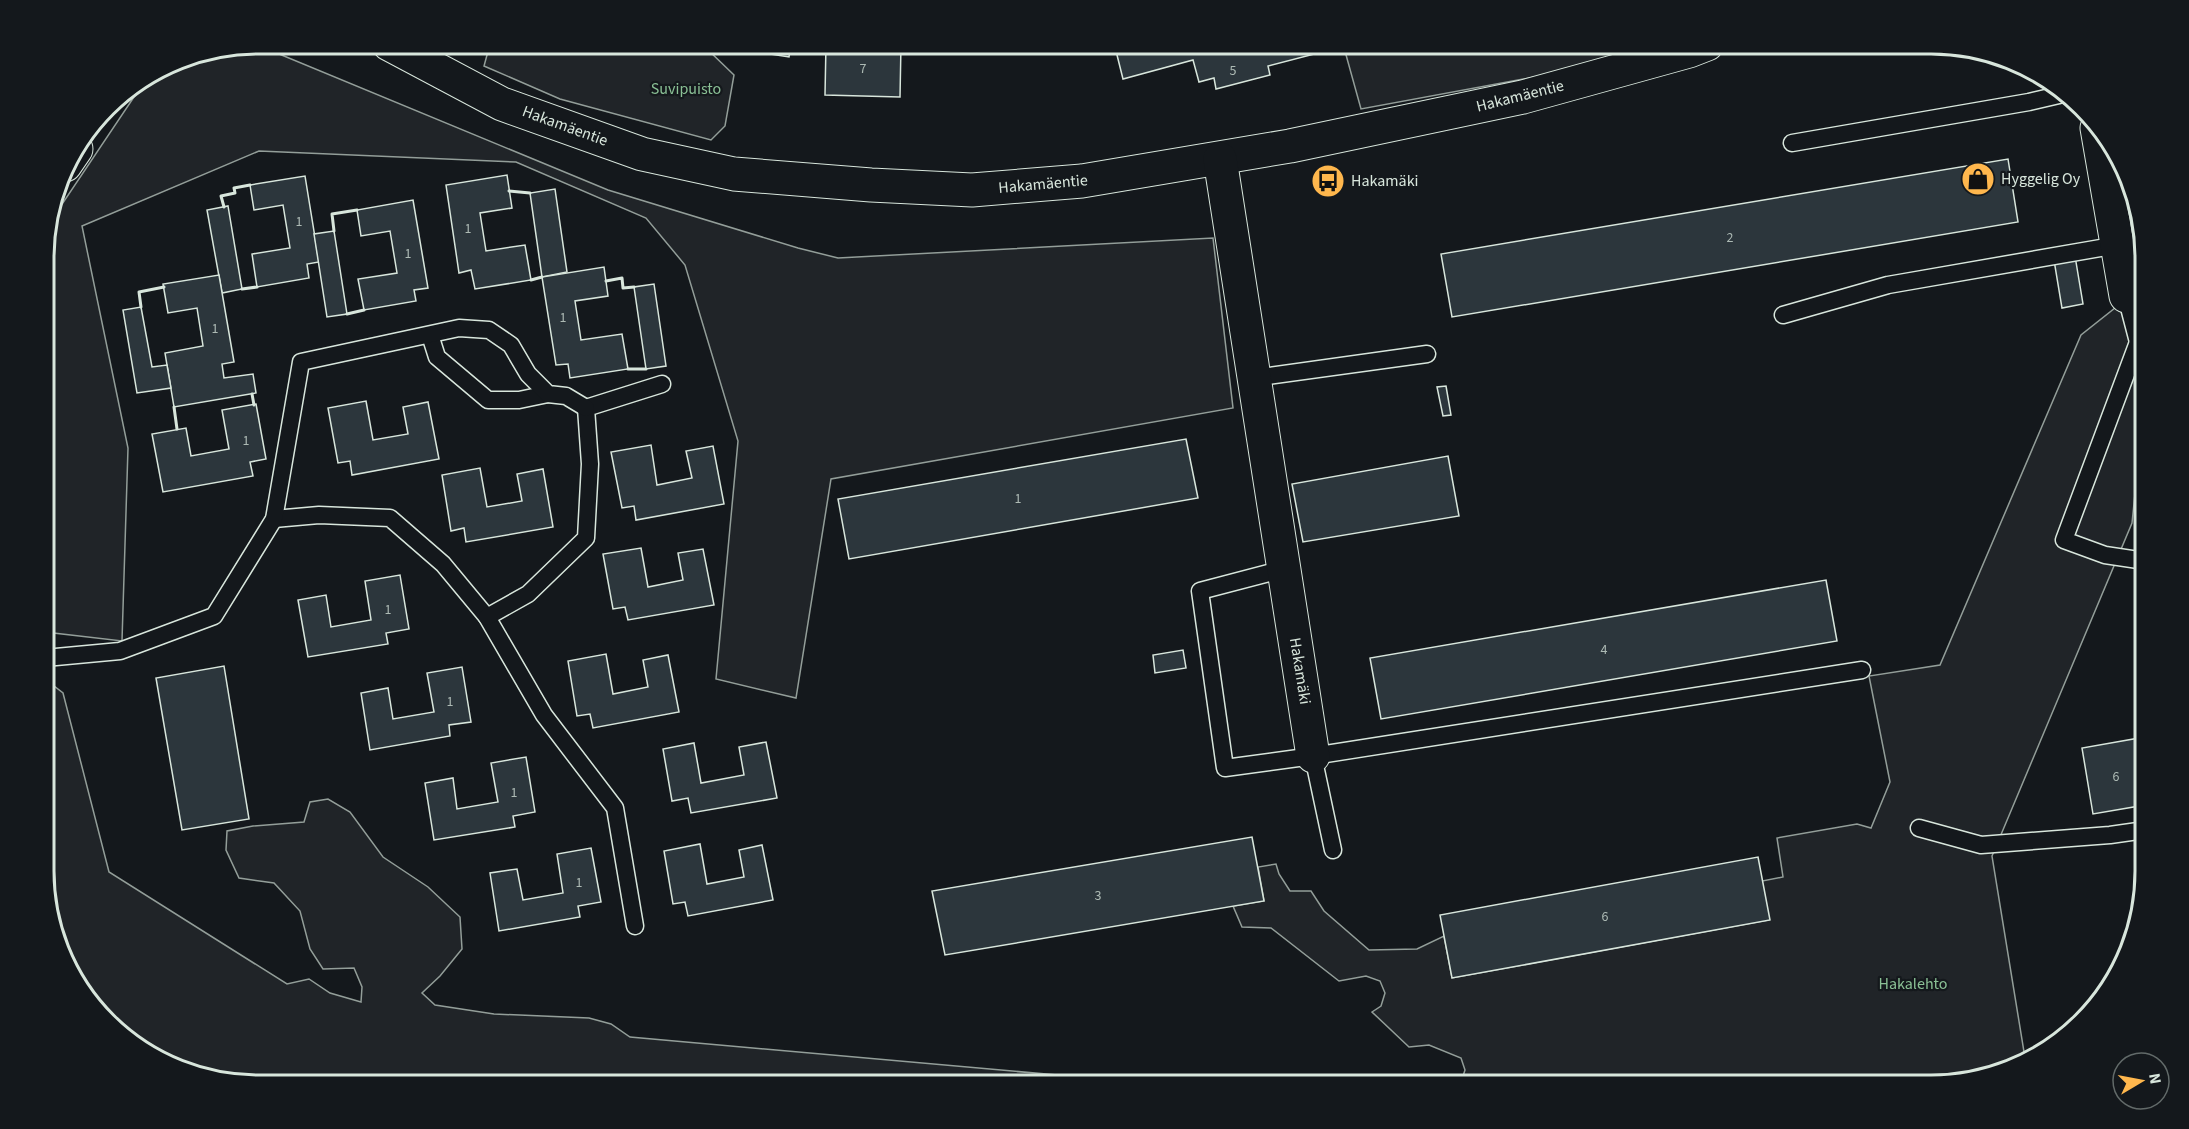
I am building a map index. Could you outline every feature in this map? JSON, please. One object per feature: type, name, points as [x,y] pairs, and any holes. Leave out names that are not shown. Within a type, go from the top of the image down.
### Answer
[{"type":"street","name":"Hakamäentie","points":[[409,54],[512,107],[642,153],[734,174],[972,190],[1082,181],[1220,159],[1522,97],[1678,54]]},
{"type":"street","points":[[2100,143],[2126,296]]},
{"type":"street","name":"Hakamäki","points":[[1220,159],[1313,756]]},
{"type":"lane","points":[[1792,143],[2054,96]]},
{"type":"lane","points":[[1783,315],[1888,285],[2118,245]]},
{"type":"lane","points":[[2126,296],[2135,324]]},
{"type":"lane","points":[[54,657],[120,651],[214,616],[274,519],[301,362],[459,328],[489,330],[510,345],[528,374],[548,394]]},
{"type":"lane","points":[[430,335],[437,357],[488,400],[519,400],[548,394],[566,396],[586,408],[662,384]]},
{"type":"lane","points":[[1254,378],[1426,354]]},
{"type":"lane","points":[[2135,358],[2064,540],[2105,555],[2135,560]]},
{"type":"lane","points":[[487,617],[528,594],[586,538],[590,464],[586,408]]},
{"type":"lane","points":[[274,519],[319,515],[390,518],[443,564],[487,617],[544,716],[615,808],[635,926]]},
{"type":"lane","points":[[1284,569],[1200,591],[1225,768],[1862,670]]},
{"type":"lane","points":[[1313,756],[1333,850]]},
{"type":"lane","points":[[1919,828],[1981,845],[2110,836],[2135,832]]},
{"type":"green space","points":[[279,54],[608,190],[838,258],[1213,238],[1233,408],[831,479],[796,698],[716,679],[738,441],[685,265],[646,218],[516,162],[259,151],[82,226],[128,448],[122,641],[54,633],[54,245],[61,206],[134,97],[145,88],[168,75],[205,61],[232,56]]},
{"type":"green space","name":"Suvipuisto","points":[[487,54],[712,54],[734,75],[725,126],[711,140],[560,99],[484,66]]},
{"type":"green space","points":[[1346,54],[1629,54],[1594,66],[1361,109]]},
{"type":"green space","name":"Hakalehto","points":[[2135,292],[2135,494],[2132,523],[1992,856],[2024,1052],[1996,1064],[1944,1075],[1463,1075],[1465,1070],[1461,1058],[1429,1045],[1409,1047],[1372,1012],[1381,1006],[1385,993],[1380,981],[1366,976],[1339,981],[1271,928],[1242,927],[1233,906],[1264,901],[1258,867],[1276,864],[1279,874],[1290,891],[1311,891],[1324,911],[1369,950],[1417,949],[1444,936],[1452,978],[1769,920],[1762,881],[1783,877],[1777,838],[1857,824],[1871,828],[1890,782],[1869,676],[1940,665],[2081,335]]},
{"type":"green space","points":[[54,686],[63,693],[109,872],[287,984],[309,979],[330,993],[361,1002],[362,987],[354,968],[323,969],[310,949],[300,911],[274,883],[239,878],[226,850],[227,831],[253,826],[304,822],[310,802],[328,799],[350,812],[383,857],[428,887],[460,917],[462,949],[440,976],[422,993],[435,1005],[494,1014],[589,1018],[611,1024],[630,1037],[1057,1075],[258,1075],[218,1071],[193,1064],[145,1041],[105,1005],[88,984],[65,936],[58,911],[54,871]]},
{"type":"building","points":[[770,54],[789,54],[789,57]]},
{"type":"building","points":[[826,54],[901,54],[900,97],[825,95]]},
{"type":"building","points":[[1117,54],[1314,54],[1268,66],[1270,75],[1216,89],[1214,78],[1199,82],[1193,60],[1123,79]]},
{"type":"building","points":[[2008,159],[2018,222],[1452,317],[1441,254]]},
{"type":"building","points":[[507,175],[512,208],[480,213],[486,251],[525,245],[531,280],[475,289],[471,270],[459,273],[446,185]]},
{"type":"building","points":[[305,176],[319,262],[307,264],[309,278],[257,287],[252,254],[290,248],[283,205],[254,210],[250,185]]},
{"type":"building","points":[[555,189],[567,272],[542,277],[530,193]]},
{"type":"building","points":[[413,200],[428,288],[414,290],[416,301],[364,310],[358,279],[397,273],[390,231],[361,236],[357,210]]},
{"type":"building","points":[[228,206],[242,289],[222,293],[207,210]]},
{"type":"building","points":[[334,231],[347,314],[327,317],[314,234]]},
{"type":"building","points":[[2075,256],[2083,304],[2062,308],[2054,260]]},
{"type":"building","points":[[604,267],[608,296],[575,301],[581,340],[622,334],[628,369],[570,378],[568,364],[556,365],[542,277]]},
{"type":"building","points":[[219,275],[234,362],[222,364],[224,378],[253,374],[256,393],[174,407],[165,353],[203,346],[197,308],[168,313],[163,284]]},
{"type":"building","points":[[654,284],[666,366],[646,369],[634,287]]},
{"type":"building","points":[[141,307],[152,367],[167,365],[171,388],[137,393],[123,310]]},
{"type":"building","points":[[1446,386],[1451,415],[1443,416],[1437,387]]},
{"type":"building","points":[[366,401],[373,440],[408,434],[403,407],[428,402],[439,459],[352,475],[350,461],[338,463],[328,408]]},
{"type":"building","points":[[256,404],[266,459],[250,462],[253,476],[163,492],[152,434],[186,428],[191,456],[229,449],[222,410]]},
{"type":"building","points":[[1186,439],[1198,498],[849,559],[838,499]]},
{"type":"building","points":[[651,445],[657,485],[692,478],[686,451],[713,446],[724,504],[636,520],[634,506],[622,508],[611,452]]},
{"type":"building","points":[[1448,456],[1459,516],[1303,542],[1292,484]]},
{"type":"building","points":[[480,468],[487,507],[522,501],[517,474],[543,469],[553,527],[466,542],[464,528],[451,531],[442,475]]},
{"type":"building","points":[[641,548],[648,587],[683,580],[678,553],[703,549],[714,605],[628,620],[625,607],[613,609],[603,554]]},
{"type":"building","points":[[400,575],[409,629],[386,633],[388,644],[308,657],[298,600],[326,595],[331,627],[371,620],[365,581]]},
{"type":"building","points":[[1826,580],[1837,641],[1381,719],[1370,658]]},
{"type":"building","points":[[1183,650],[1186,668],[1155,673],[1153,655]]},
{"type":"building","points":[[606,654],[613,694],[648,687],[643,660],[668,655],[679,712],[593,728],[590,714],[577,716],[568,661]]},
{"type":"building","points":[[224,666],[249,819],[182,830],[156,678]]},
{"type":"building","points":[[462,667],[471,722],[449,725],[450,736],[370,750],[361,693],[388,688],[393,719],[434,712],[427,673]]},
{"type":"building","points":[[2135,739],[2135,807],[2093,814],[2082,748]]},
{"type":"building","points":[[766,742],[777,798],[691,813],[688,798],[672,801],[663,749],[694,743],[701,783],[744,775],[739,747]]},
{"type":"building","points":[[526,757],[535,812],[513,816],[515,827],[434,840],[425,783],[453,778],[457,809],[498,802],[491,763]]},
{"type":"building","points":[[1252,837],[1264,901],[945,955],[932,891]]},
{"type":"building","points":[[700,844],[707,884],[744,877],[739,850],[762,845],[773,900],[688,916],[685,902],[673,904],[664,851]]},
{"type":"building","points":[[591,848],[601,902],[578,906],[580,917],[499,931],[490,873],[517,869],[523,900],[563,893],[557,854]]},
{"type":"building","points":[[1758,857],[1770,920],[1452,978],[1440,915]]},
{"type":"wall","points":[[224,207],[221,196],[235,193],[234,188],[250,185]]},
{"type":"wall","points":[[509,191],[530,193]]},
{"type":"wall","points":[[334,231],[332,214],[357,210]]},
{"type":"wall","points":[[531,280],[542,277]]},
{"type":"wall","points":[[606,281],[622,278],[623,288],[634,287]]},
{"type":"wall","points":[[141,307],[139,292],[164,287]]},
{"type":"wall","points":[[242,289],[257,287]]},
{"type":"wall","points":[[347,314],[364,310]]},
{"type":"wall","points":[[628,369],[646,369]]},
{"type":"wall","points":[[252,394],[254,405]]},
{"type":"wall","points":[[174,407],[177,429]]},
{"type":"place","name":"Hyggelig Oy","points":[[1978,179]]},
{"type":"place","name":"Hakamäki","points":[[1328,181]]}]
